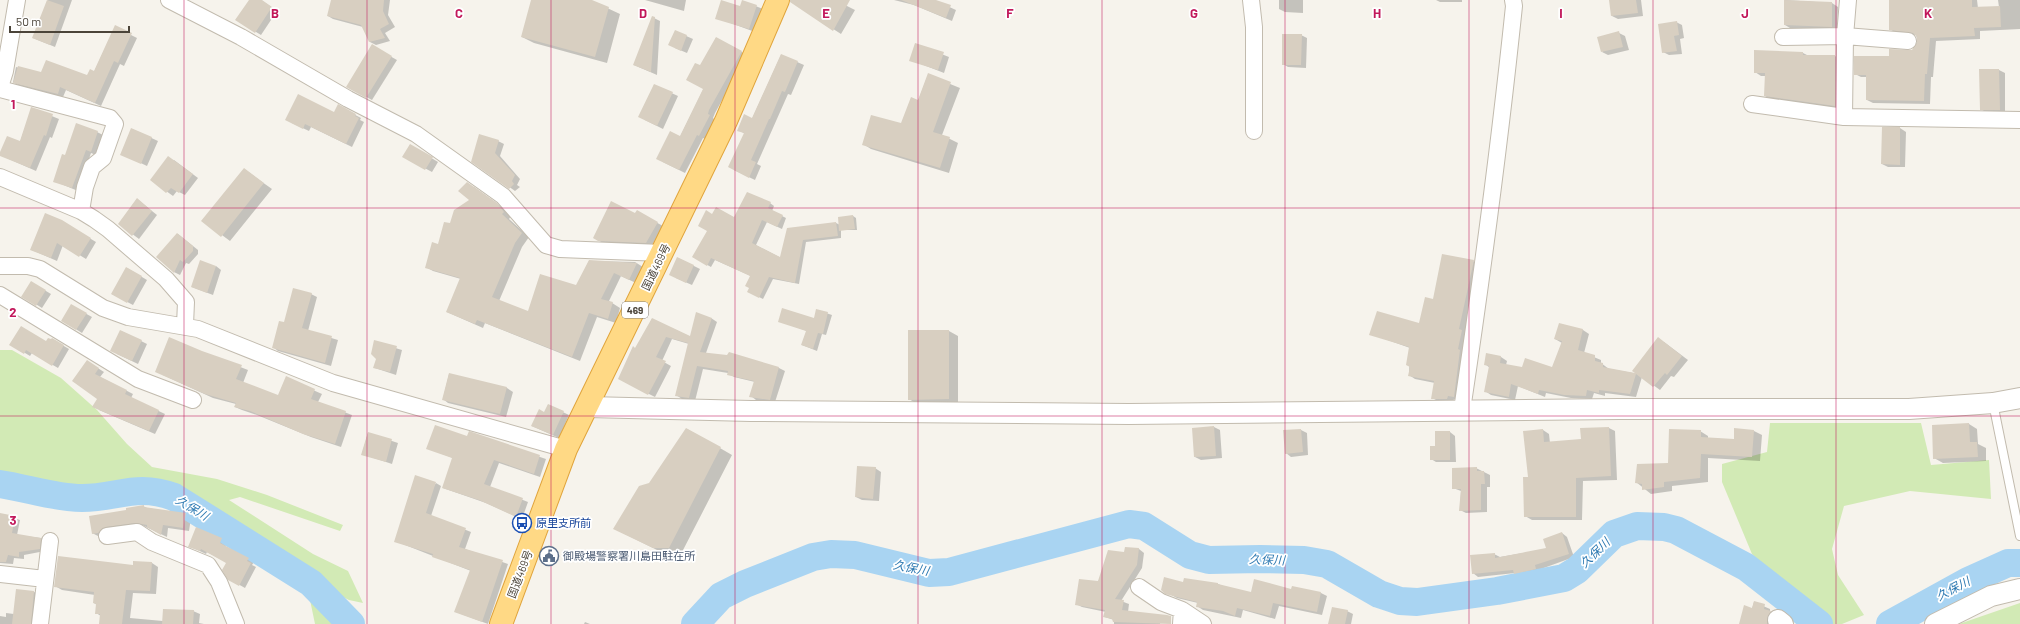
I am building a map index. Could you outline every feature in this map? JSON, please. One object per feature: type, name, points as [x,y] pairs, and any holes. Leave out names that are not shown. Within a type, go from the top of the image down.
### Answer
[{"type":"highway","name":"国道469号","points":[[501,624],[566,449],[588,407],[726,121],[778,0]]},
{"type":"street","points":[[17,0],[5,71],[0,88],[110,118],[115,124],[103,158],[92,167],[85,187],[81,211]]},
{"type":"street","points":[[169,0],[242,37],[348,99],[416,134],[503,196],[546,245],[560,249],[662,253]]},
{"type":"street","points":[[1250,0],[1254,27],[1254,131]]},
{"type":"street","points":[[1462,410],[1487,238],[1504,98],[1514,6],[1513,0]]},
{"type":"street","points":[[1844,117],[1845,36],[1848,0]]},
{"type":"street","points":[[1783,37],[1845,36],[1908,42]]},
{"type":"street","points":[[1752,104],[1844,117],[2020,120]]},
{"type":"street","points":[[0,177],[81,211],[108,228],[166,279],[186,302],[185,325]]},
{"type":"street","points":[[0,266],[28,266],[40,269],[103,308],[128,317],[185,325],[221,336],[333,383],[566,449]]},
{"type":"street","points":[[0,295],[138,379],[193,400]]},
{"type":"street","points":[[588,407],[964,414],[1462,410],[1909,409],[1993,403],[2020,398]]},
{"type":"street","points":[[107,536],[137,532],[152,542],[208,565],[219,582],[236,624]]},
{"type":"street","points":[[40,624],[50,541]]},
{"type":"street","points":[[0,574],[45,579]]},
{"type":"street","points":[[1139,587],[1181,617],[1203,624]]},
{"type":"street","points":[[1936,624],[1991,596],[2020,589]]},
{"type":"lane","points":[[1993,403],[2020,536]]},
{"type":"green space","points":[[0,350],[12,350],[61,378],[97,410],[127,444],[152,467],[217,479],[267,495],[343,525],[340,531],[240,497],[229,500],[313,554],[348,571],[363,603],[349,600],[333,592],[336,624],[315,624],[304,571],[189,496],[144,496],[87,508],[0,487]]},
{"type":"green space","points":[[1770,423],[1921,423],[1931,465],[1989,460],[1991,499],[1910,491],[1844,506],[1832,549],[1838,575],[1864,615],[1842,624],[1829,624],[1790,592],[1752,554],[1722,482],[1722,464],[1767,452]]},
{"type":"green space","points":[[2020,603],[2020,624],[1959,624]]},
{"type":"building","points":[[47,0],[64,6],[50,45],[32,38]]},
{"type":"building","points":[[249,0],[262,0],[272,7],[255,33],[235,20]]},
{"type":"building","points":[[331,0],[384,0],[383,11],[389,24],[380,29],[385,38],[369,42],[361,25],[327,16]]},
{"type":"building","points":[[531,0],[592,0],[609,7],[595,57],[521,37]]},
{"type":"building","points":[[721,0],[740,6],[742,0],[757,5],[749,29],[715,19]]},
{"type":"building","points":[[790,0],[850,0],[833,31],[790,2]]},
{"type":"building","points":[[901,0],[936,0],[951,5],[946,18]]},
{"type":"building","points":[[1609,0],[1636,0],[1638,13],[1611,16]]},
{"type":"building","points":[[1784,0],[1832,2],[1832,27],[1784,25]]},
{"type":"building","points":[[1889,0],[1972,0],[1972,7],[2000,6],[2001,27],[1974,28],[1975,36],[1930,38],[1927,74],[1925,74],[1924,101],[1866,100],[1866,75],[1854,75],[1854,56],[1889,56],[1889,49],[1912,50],[1917,42],[1917,37],[1913,33],[1889,30]]},
{"type":"building","points":[[652,16],[655,17],[651,72],[633,65]]},
{"type":"building","points":[[1677,21],[1679,35],[1674,36],[1677,51],[1662,53],[1658,24]]},
{"type":"building","points":[[115,25],[132,33],[118,63],[114,61],[95,103],[60,87],[58,94],[13,83],[18,66],[41,72],[46,60],[87,75],[90,69],[94,71]]},
{"type":"building","points":[[675,30],[687,35],[681,51],[668,45]]},
{"type":"building","points":[[1619,31],[1623,47],[1601,52],[1597,37]]},
{"type":"building","points":[[1282,34],[1302,34],[1301,65],[1282,65]]},
{"type":"building","points":[[716,37],[742,51],[709,110],[708,114],[710,115],[699,136],[697,135],[679,170],[656,159],[670,131],[680,136],[703,89],[686,80],[695,63],[700,65]]},
{"type":"building","points":[[915,43],[944,52],[938,70],[909,61]]},
{"type":"building","points":[[372,44],[392,56],[366,98],[346,87]]},
{"type":"building","points":[[1754,50],[1803,52],[1803,55],[1835,55],[1835,106],[1764,96],[1765,73],[1754,73]]},
{"type":"building","points":[[781,54],[798,61],[785,92],[782,91],[751,160],[756,162],[749,178],[728,167],[744,133],[737,131],[744,114],[752,118]]},
{"type":"building","points":[[1979,69],[1999,69],[2000,110],[1980,110]]},
{"type":"building","points":[[928,73],[951,82],[933,132],[950,137],[940,168],[862,145],[871,115],[901,123],[911,97],[918,100]]},
{"type":"building","points":[[654,84],[673,92],[657,126],[638,117]]},
{"type":"building","points":[[298,94],[334,112],[338,104],[356,114],[355,116],[359,118],[346,144],[305,124],[303,129],[285,120]]},
{"type":"building","points":[[31,107],[53,114],[46,136],[44,135],[30,168],[0,156],[0,152],[7,136],[20,141]]},
{"type":"building","points":[[76,123],[98,131],[91,152],[86,150],[72,188],[53,182],[62,154],[65,155]]},
{"type":"building","points":[[1882,127],[1900,127],[1900,165],[1881,164]]},
{"type":"building","points":[[131,128],[152,137],[141,164],[120,155]]},
{"type":"building","points":[[479,134],[499,140],[495,153],[515,175],[512,181],[514,184],[509,189],[471,162]]},
{"type":"building","points":[[410,144],[433,157],[425,170],[402,157]]},
{"type":"building","points":[[168,156],[193,174],[179,193],[171,188],[166,193],[150,180]]},
{"type":"building","points":[[244,168],[264,183],[221,237],[201,221]]},
{"type":"building","points":[[467,182],[497,203],[504,212],[502,214],[522,233],[515,243],[492,297],[528,311],[540,274],[576,285],[589,260],[637,263],[629,280],[614,273],[601,299],[613,302],[608,319],[589,313],[572,357],[477,320],[475,324],[446,312],[460,278],[425,268],[432,242],[438,244],[444,222],[450,223],[454,210],[469,200],[458,191]]},
{"type":"building","points":[[747,192],[771,202],[768,208],[783,215],[777,227],[762,220],[752,243],[780,257],[787,228],[836,222],[838,236],[803,240],[795,283],[769,277],[759,298],[747,292],[749,288],[745,286],[750,276],[711,258],[707,266],[692,257],[707,231],[698,226],[706,210],[712,214],[716,207],[734,217]]},
{"type":"building","points":[[137,198],[152,211],[132,236],[118,224]]},
{"type":"building","points":[[611,201],[635,213],[637,210],[658,222],[646,243],[598,241],[593,238]]},
{"type":"building","points":[[45,213],[62,220],[91,238],[79,257],[57,243],[51,258],[30,250]]},
{"type":"building","points":[[853,215],[855,229],[839,231],[838,217]]},
{"type":"building","points":[[177,233],[193,246],[193,251],[183,262],[180,260],[174,273],[156,257]]},
{"type":"building","points":[[1442,254],[1474,260],[1459,329],[1462,330],[1458,349],[1460,350],[1454,397],[1448,396],[1447,399],[1431,399],[1434,381],[1408,376],[1410,367],[1406,365],[1409,347],[1369,335],[1377,311],[1419,323],[1425,297],[1433,299]]},
{"type":"building","points":[[677,257],[694,265],[686,283],[669,275]]},
{"type":"building","points":[[200,260],[216,266],[207,293],[191,287]]},
{"type":"building","points":[[126,267],[142,276],[127,303],[111,294]]},
{"type":"building","points":[[31,281],[46,290],[36,306],[21,297]]},
{"type":"building","points":[[293,288],[312,293],[302,328],[332,336],[325,363],[272,348],[279,321],[284,322]]},
{"type":"building","points":[[71,304],[87,313],[76,330],[61,321]]},
{"type":"building","points":[[782,308],[814,318],[816,309],[828,312],[823,334],[818,333],[813,349],[801,345],[806,331],[778,322]]},
{"type":"building","points":[[696,312],[712,318],[700,352],[727,355],[729,352],[779,367],[770,400],[749,397],[754,381],[727,375],[728,371],[697,366],[689,398],[675,396],[688,343],[666,337],[656,357],[666,361],[648,395],[618,379],[633,346],[635,348],[652,318],[690,336]]},
{"type":"building","points":[[1559,323],[1583,329],[1578,350],[1595,355],[1595,361],[1603,363],[1603,367],[1635,373],[1632,371],[1658,337],[1682,356],[1667,375],[1665,373],[1653,387],[1636,374],[1630,394],[1599,390],[1599,393],[1587,390],[1586,396],[1564,395],[1539,390],[1538,394],[1511,384],[1509,397],[1484,392],[1489,366],[1484,365],[1486,353],[1501,356],[1500,363],[1522,367],[1525,358],[1552,367],[1562,341],[1554,339]]},
{"type":"building","points":[[21,326],[46,341],[48,338],[52,338],[64,345],[52,366],[26,350],[24,354],[9,345]]},
{"type":"building","points":[[120,330],[142,340],[132,361],[110,351]]},
{"type":"building","points":[[908,330],[949,330],[949,399],[908,400]]},
{"type":"building","points":[[169,337],[202,351],[242,365],[236,379],[278,395],[286,376],[315,389],[311,399],[346,411],[335,444],[303,434],[250,411],[234,407],[236,403],[205,394],[155,372]]},
{"type":"building","points":[[374,340],[397,346],[390,372],[373,368],[376,359],[371,354]]},
{"type":"building","points":[[87,360],[99,368],[95,374],[127,390],[125,394],[159,410],[149,431],[92,407],[97,399],[72,381]]},
{"type":"building","points":[[449,373],[507,387],[500,414],[442,400]]},
{"type":"building","points":[[548,404],[564,411],[553,435],[531,426],[539,409],[544,412]]},
{"type":"building","points":[[1969,423],[1970,442],[1977,442],[1978,457],[1933,459],[1932,425]]},
{"type":"building","points":[[435,425],[467,436],[469,431],[540,455],[534,474],[494,460],[484,484],[523,498],[516,517],[479,500],[442,488],[452,458],[426,449]]},
{"type":"building","points":[[1214,426],[1216,456],[1194,457],[1192,428]]},
{"type":"building","points":[[1609,427],[1611,476],[1576,478],[1576,517],[1524,517],[1523,477],[1528,477],[1523,431],[1543,429],[1544,442],[1581,439],[1580,428]]},
{"type":"building","points":[[686,428],[721,447],[669,548],[653,548],[613,529],[639,486],[649,483]]},
{"type":"building","points":[[1734,428],[1754,430],[1752,457],[1701,454],[1700,478],[1664,482],[1664,487],[1642,490],[1642,484],[1635,483],[1637,464],[1668,463],[1669,429],[1701,430],[1701,437],[1734,439]]},
{"type":"building","points":[[1301,429],[1303,452],[1285,454],[1283,430]]},
{"type":"building","points":[[1435,431],[1450,431],[1450,460],[1430,460],[1430,446],[1435,446]]},
{"type":"building","points":[[368,432],[392,439],[386,462],[361,455]]},
{"type":"building","points":[[857,466],[876,467],[873,499],[855,497]]},
{"type":"building","points":[[1477,467],[1477,471],[1484,471],[1485,484],[1481,484],[1481,510],[1459,511],[1461,489],[1452,489],[1452,468]]},
{"type":"building","points":[[415,475],[436,482],[426,513],[466,528],[459,547],[503,560],[482,622],[454,612],[470,570],[432,557],[433,554],[394,542]]},
{"type":"building","points":[[144,505],[144,507],[186,513],[183,528],[163,525],[161,535],[147,527],[147,525],[136,523],[106,527],[98,533],[92,534],[89,516],[126,510],[126,508]]},
{"type":"building","points":[[0,513],[15,516],[12,533],[41,538],[40,549],[19,552],[19,557],[8,555],[6,562],[0,562]]},
{"type":"building","points":[[196,527],[222,538],[220,543],[249,558],[247,561],[251,563],[239,586],[228,580],[222,570],[226,563],[201,549],[200,551],[188,547]]},
{"type":"building","points":[[1562,532],[1569,554],[1535,565],[1536,569],[1514,574],[1513,570],[1472,574],[1470,555],[1495,553],[1495,558],[1546,548],[1543,539]]},
{"type":"building","points":[[1125,547],[1139,548],[1137,565],[1115,599],[1124,600],[1122,610],[1171,616],[1171,624],[1113,622],[1112,619],[1103,617],[1105,610],[1075,605],[1079,579],[1098,581],[1108,550],[1124,552]]},
{"type":"building","points":[[58,556],[133,565],[133,561],[152,562],[150,591],[126,590],[122,624],[99,624],[100,614],[95,614],[96,604],[93,603],[94,592],[54,587]]},
{"type":"building","points":[[1164,577],[1183,582],[1184,578],[1218,583],[1251,592],[1254,579],[1291,589],[1292,586],[1321,592],[1317,612],[1273,603],[1270,616],[1237,608],[1235,616],[1223,611],[1196,607],[1197,602],[1165,594],[1161,590]]},
{"type":"building","points":[[16,589],[34,591],[31,624],[12,624]]},
{"type":"building","points":[[1754,601],[1765,604],[1764,609],[1771,611],[1767,618],[1767,624],[1739,624],[1744,605],[1752,608]]},
{"type":"building","points":[[1332,607],[1348,610],[1345,624],[1328,624]]},
{"type":"building","points":[[163,609],[194,610],[193,624],[162,624]]},
{"type":"waterway","name":"久保川","points":[[0,484],[72,498],[106,496],[138,491],[149,491],[174,497],[311,583],[351,624]]},
{"type":"waterway","name":"久保川","points":[[695,624],[721,596],[745,584],[813,557],[831,554],[855,555],[929,573],[949,572],[1129,524],[1144,526],[1190,555],[1209,560],[1304,560],[1327,564],[1379,594],[1400,601],[1417,602],[1497,591],[1564,578],[1577,570],[1614,534],[1637,526],[1664,527],[1676,530],[1746,567],[1819,624]]},
{"type":"waterway","name":"久保川","points":[[1890,624],[1968,581],[2008,563],[2020,563]]},
{"type":"place","name":"原里支所前","points":[[522,523]]},
{"type":"place","name":"御殿場警察署川島田駐在所","points":[[549,556]]}]
